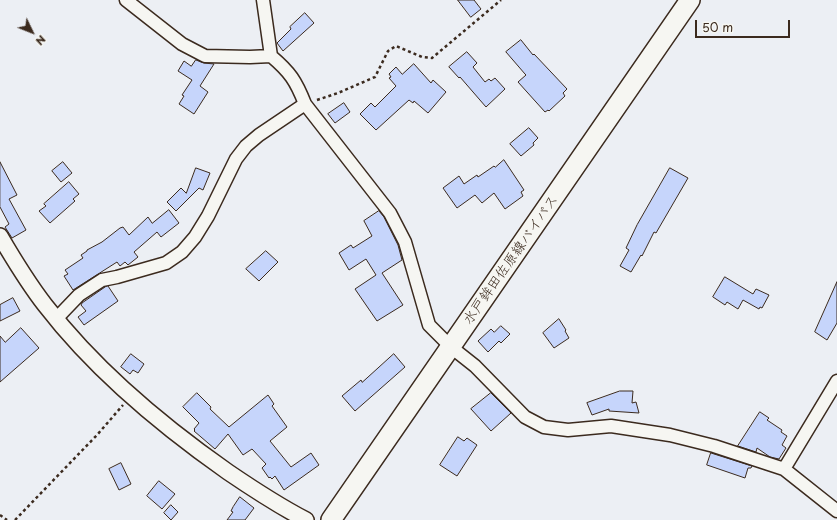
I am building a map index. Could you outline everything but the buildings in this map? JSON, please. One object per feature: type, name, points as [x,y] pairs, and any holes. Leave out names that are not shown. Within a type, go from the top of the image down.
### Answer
[{"type":"main road","name":"水戸鉾田佐原線バイパス","points":[[331,520],[690,0]]},
{"type":"street","points":[[126,0],[182,44],[205,56],[250,58],[271,56]]},
{"type":"street","points":[[263,0],[271,56],[286,68],[298,86],[305,104],[390,213],[405,242],[429,325],[451,347],[475,366],[525,418],[544,427],[568,430],[611,426],[670,435],[714,446],[784,469],[837,511]]},
{"type":"street","points":[[56,319],[79,295],[102,280],[166,263],[182,252],[208,216],[236,160],[246,146],[259,135],[305,104]]},
{"type":"street","points":[[0,236],[28,281],[56,319],[89,355],[132,396],[201,453],[251,487],[306,520]]},
{"type":"street","points":[[784,469],[837,381]]},
{"type":"path","points":[[305,104],[338,93],[375,77],[388,51],[396,46],[422,57],[432,58],[501,0]]},
{"type":"path","points":[[15,520],[18,515],[97,435],[132,396]]},
{"type":"path","points":[[0,515],[7,520]]}]
